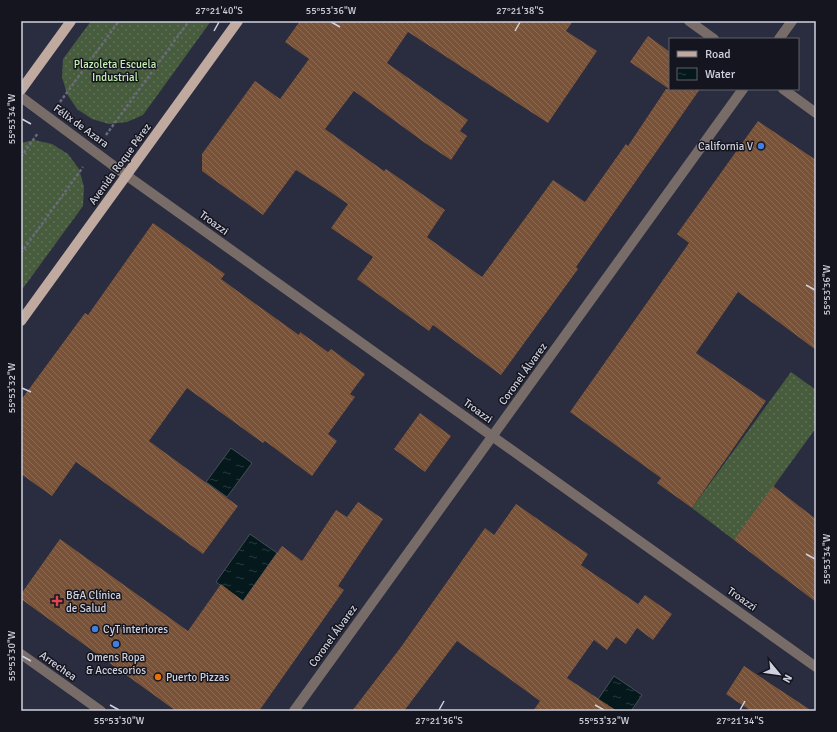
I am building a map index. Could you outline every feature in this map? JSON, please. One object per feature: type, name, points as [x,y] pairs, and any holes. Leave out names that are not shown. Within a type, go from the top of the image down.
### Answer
[{"type":"main road","points":[[21,90],[71,21]]},
{"type":"main road","name":"Avenida Roque Pérez","points":[[21,320],[238,21]]},
{"type":"street","points":[[689,21],[713,38]]},
{"type":"street","points":[[780,38],[792,21]]},
{"type":"street","name":"Coronel Álvarez","points":[[294,711],[742,90]]},
{"type":"street","points":[[784,90],[816,113]]},
{"type":"street","name":"Félix de Azara","points":[[21,97],[126,175]]},
{"type":"street","name":"Troazzi","points":[[126,175],[816,667]]},
{"type":"street","name":"Arrechea","points":[[21,654],[101,711]]},
{"type":"path","points":[[21,157],[119,21]]},
{"type":"green space","name":"Plazoleta Escuela Industrial","points":[[91,21],[211,21],[143,115],[127,122],[109,124],[92,119],[77,109],[67,94],[62,77],[63,59]]},
{"type":"green space","points":[[34,140],[52,144],[68,154],[79,169],[84,187],[83,206],[21,291],[21,143]]},
{"type":"green space","points":[[791,372],[816,390],[816,428],[734,540],[692,508]]},
{"type":"water","points":[[231,448],[252,463],[227,497],[206,482]]},
{"type":"water","points":[[250,534],[277,553],[243,601],[216,582]]},
{"type":"water","points":[[614,676],[642,695],[631,711],[590,711]]},
{"type":"building","points":[[300,21],[573,21],[566,31],[597,51],[548,123],[408,32],[387,63],[468,120],[460,131],[467,136],[451,160],[425,143],[354,91],[325,129],[384,171],[386,169],[445,210],[427,237],[482,277],[553,180],[585,202],[626,144],[628,146],[666,89],[699,90],[576,267],[578,269],[501,375],[433,325],[429,331],[357,279],[373,257],[331,228],[348,204],[296,170],[263,215],[202,171],[202,154],[255,81],[280,99],[309,59],[285,42]]},
{"type":"building","points":[[648,36],[669,51],[669,89],[630,62]]},
{"type":"building","points":[[758,121],[816,160],[816,350],[738,292],[696,353],[766,401],[692,508],[657,483],[661,478],[570,412],[689,243],[677,234]]},
{"type":"building","points":[[153,223],[225,274],[221,279],[299,335],[300,332],[328,352],[331,349],[365,374],[350,394],[355,397],[328,434],[337,441],[312,476],[265,441],[263,443],[187,388],[149,441],[238,506],[203,554],[76,462],[52,496],[21,474],[21,400],[85,313],[88,315]]},
{"type":"building","points":[[420,413],[451,436],[425,472],[394,449]]},
{"type":"building","points":[[773,486],[816,519],[816,602],[734,540]]},
{"type":"building","points":[[358,502],[383,519],[338,586],[344,590],[259,711],[176,711],[21,599],[21,594],[60,539],[188,631],[221,584],[243,601],[282,546],[302,561],[336,510],[347,517]]},
{"type":"building","points":[[516,504],[588,554],[581,565],[638,604],[645,595],[672,614],[653,640],[637,628],[626,644],[616,637],[607,650],[594,640],[567,678],[617,711],[533,711],[540,701],[457,641],[404,711],[352,711],[401,647],[485,528],[494,535]]},
{"type":"building","points":[[744,666],[812,711],[751,711],[726,694]]},
{"type":"place","name":"California V","points":[[761,146]]},
{"type":"place","name":"B&A Clínica de Salud","points":[[57,601]]},
{"type":"place","name":"CyT interiores","points":[[95,629]]},
{"type":"place","name":"Omens Ropa & Accesorios","points":[[116,644]]},
{"type":"place","name":"Puerto Pizzas","points":[[158,677]]}]
